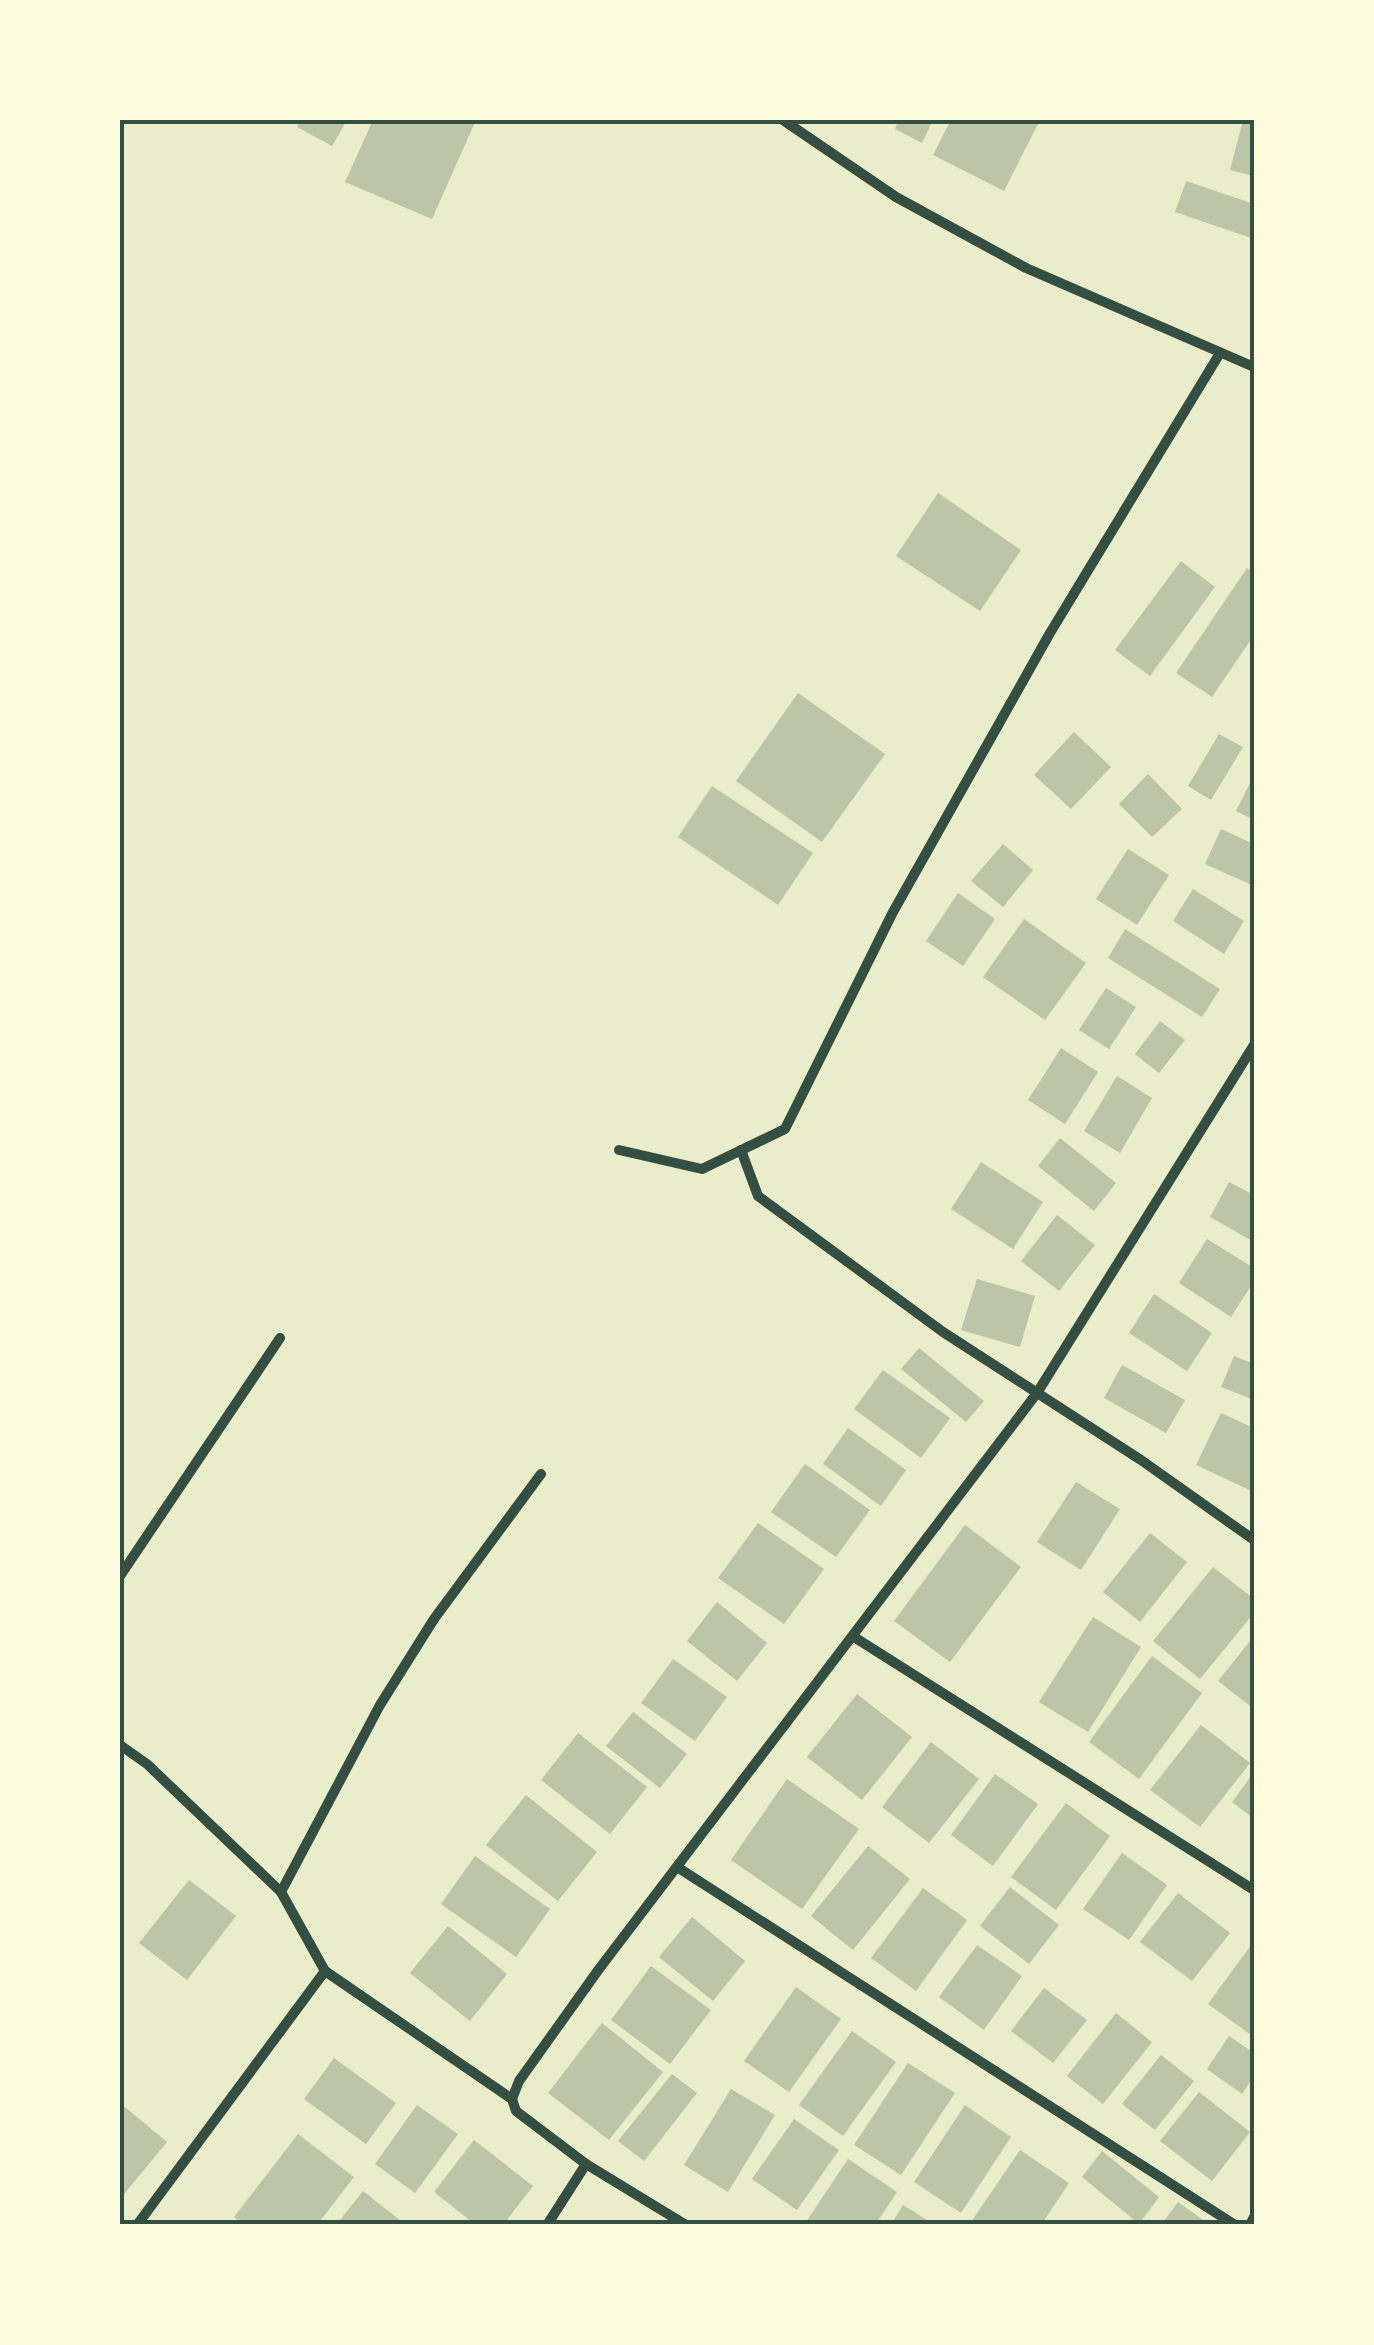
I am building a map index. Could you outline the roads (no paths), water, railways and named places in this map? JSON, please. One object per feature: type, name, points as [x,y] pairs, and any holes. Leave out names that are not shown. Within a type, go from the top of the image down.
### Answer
[{"type":"street","points":[[783,120],[896,197],[1026,268],[1254,367]]},
{"type":"street","points":[[618,1150],[702,1168],[785,1129],[902,896],[1050,633],[1220,353]]},
{"type":"street","points":[[512,2099],[519,2082],[677,1866],[1036,1393],[1254,1045]]},
{"type":"street","points":[[741,1150],[758,1196],[899,1300],[1254,1540]]},
{"type":"street","points":[[120,1576],[280,1338]]},
{"type":"street","points":[[281,1892],[380,1706],[434,1619],[541,1474]]},
{"type":"street","points":[[854,1636],[1254,1890]]},
{"type":"street","points":[[120,1744],[148,1764],[281,1892],[325,1972],[512,2099],[516,2111],[586,2164],[686,2225]]},
{"type":"street","points":[[677,1866],[1235,2225]]},
{"type":"street","points":[[137,2225],[325,1972]]},
{"type":"street","points":[[546,2225],[586,2164]]},
{"type":"street","points":[[1250,2225],[1254,2217]]}]
